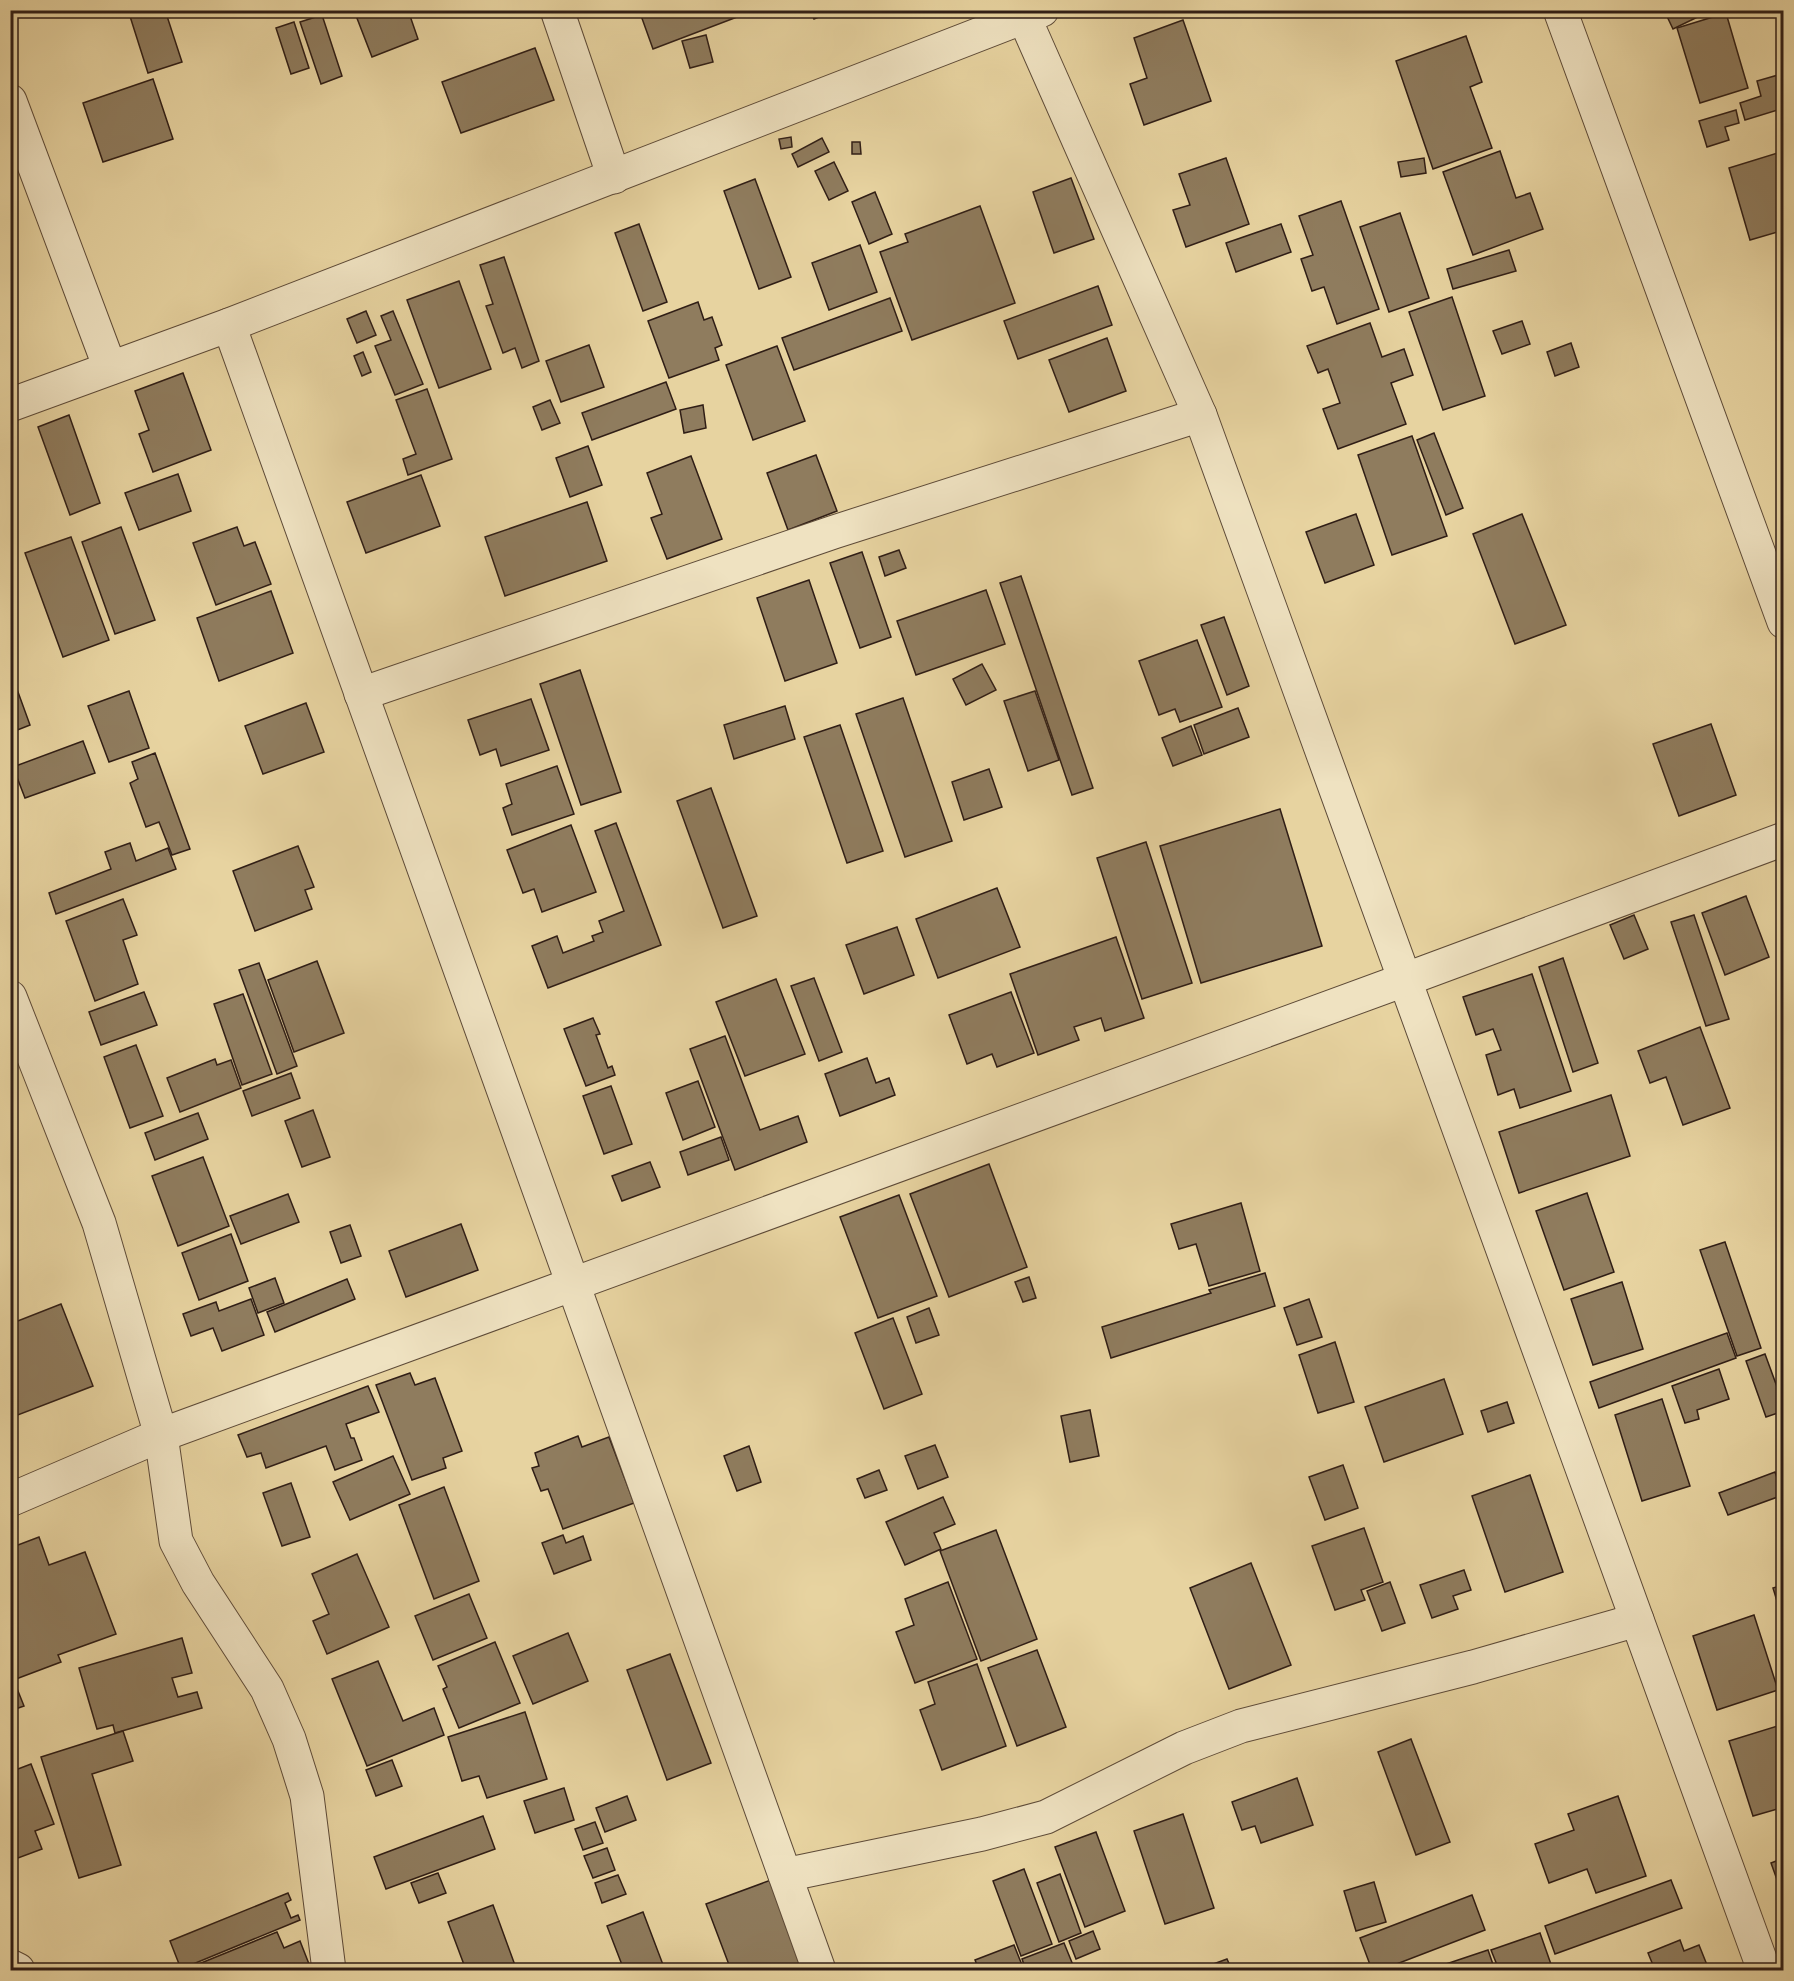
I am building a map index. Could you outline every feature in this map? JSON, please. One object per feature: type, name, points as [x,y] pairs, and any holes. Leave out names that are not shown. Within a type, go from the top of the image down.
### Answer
[{"type":"street","points":[[557,10],[614,177]]},
{"type":"street","points":[[1560,10],[1784,622]]},
{"type":"street","points":[[10,405],[229,325],[1033,14],[1200,415],[1764,1971]]},
{"type":"street","points":[[10,101],[110,368]]},
{"type":"street","points":[[229,325],[819,1971]]},
{"type":"street","points":[[361,694],[834,532],[1200,415]]},
{"type":"street","points":[[10,1500],[161,1435],[1404,980],[1784,838]]},
{"type":"street","points":[[10,997],[99,1223],[161,1435],[176,1540],[198,1583],[267,1689],[289,1740],[307,1796],[329,1971]]},
{"type":"street","points":[[785,1875],[982,1834],[1046,1817],[1184,1748],[1241,1726],[1473,1667],[1636,1620]]},
{"type":"street","points":[[10,1966],[18,1971]]},
{"type":"building","points":[[128,10],[165,10],[182,62],[148,73]]},
{"type":"building","points":[[361,10],[408,10],[418,39],[372,57],[355,13]]},
{"type":"building","points":[[639,10],[744,10],[745,14],[653,49]]},
{"type":"building","points":[[810,10],[836,10],[814,19]]},
{"type":"building","points":[[1664,10],[1712,10],[1673,29]]},
{"type":"building","points":[[1726,13],[1748,88],[1700,103],[1677,28]]},
{"type":"building","points":[[322,15],[342,76],[321,84],[300,22]]},
{"type":"building","points":[[1183,20],[1211,101],[1144,125],[1130,84],[1147,78],[1134,38]]},
{"type":"building","points":[[294,22],[309,68],[291,74],[276,28]]},
{"type":"building","points":[[706,35],[713,62],[690,68],[682,41]]},
{"type":"building","points":[[1466,36],[1482,82],[1470,87],[1492,148],[1433,169],[1396,61]]},
{"type":"building","points":[[535,48],[554,100],[461,133],[442,82]]},
{"type":"building","points":[[1778,75],[1784,93],[1784,108],[1745,120],[1740,103],[1761,96],[1757,81]]},
{"type":"building","points":[[153,79],[173,139],[103,162],[83,103]]},
{"type":"building","points":[[1736,110],[1739,123],[1725,127],[1729,140],[1707,147],[1699,121]]},
{"type":"building","points":[[791,137],[792,147],[781,149],[779,139]]},
{"type":"building","points":[[822,138],[829,152],[798,167],[792,154]]},
{"type":"building","points":[[852,142],[860,142],[861,154],[852,154]]},
{"type":"building","points":[[1500,151],[1516,198],[1530,193],[1543,229],[1473,255],[1443,172]]},
{"type":"building","points":[[1784,151],[1784,230],[1750,240],[1729,168]]},
{"type":"building","points":[[1226,158],[1249,224],[1186,247],[1173,210],[1190,205],[1179,174]]},
{"type":"building","points":[[1424,158],[1426,173],[1401,177],[1398,162]]},
{"type":"building","points":[[834,162],[848,191],[829,200],[815,171]]},
{"type":"building","points":[[1071,178],[1094,239],[1054,253],[1033,192]]},
{"type":"building","points":[[755,179],[791,277],[759,289],[724,191]]},
{"type":"building","points":[[875,192],[892,234],[869,244],[852,202]]},
{"type":"building","points":[[1341,201],[1379,309],[1337,324],[1324,287],[1312,291],[1301,259],[1313,255],[1299,216]]},
{"type":"building","points":[[980,206],[1015,303],[912,340],[880,252],[908,242],[905,234]]},
{"type":"building","points":[[1400,213],[1429,298],[1389,312],[1360,227]]},
{"type":"building","points":[[639,224],[667,302],[643,311],[615,233]]},
{"type":"building","points":[[1281,224],[1291,252],[1236,272],[1226,243]]},
{"type":"building","points":[[860,245],[877,292],[829,310],[812,263]]},
{"type":"building","points":[[1509,250],[1516,271],[1453,289],[1447,269]]},
{"type":"building","points":[[504,257],[539,361],[522,368],[515,348],[503,353],[486,306],[493,304],[480,265]]},
{"type":"building","points":[[459,281],[491,369],[439,388],[407,300]]},
{"type":"building","points":[[1098,286],[1112,325],[1018,359],[1004,321]]},
{"type":"building","points":[[1452,297],[1485,396],[1443,410],[1409,312]]},
{"type":"building","points":[[890,298],[902,331],[794,370],[782,338]]},
{"type":"building","points":[[698,302],[704,320],[712,317],[722,345],[715,348],[719,360],[669,378],[648,321]]},
{"type":"building","points":[[366,311],[376,335],[357,343],[347,319]]},
{"type":"building","points":[[393,311],[423,384],[395,395],[375,346],[391,340],[381,316]]},
{"type":"building","points":[[1522,321],[1530,344],[1502,354],[1493,331]]},
{"type":"building","points":[[1370,323],[1382,357],[1404,349],[1413,375],[1391,383],[1406,424],[1338,449],[1323,409],[1340,403],[1328,369],[1318,373],[1307,346]]},
{"type":"building","points":[[1107,338],[1126,391],[1069,412],[1049,360]]},
{"type":"building","points":[[1571,343],[1579,367],[1555,376],[1547,352]]},
{"type":"building","points":[[589,345],[604,387],[561,402],[546,361]]},
{"type":"building","points":[[777,346],[805,421],[753,440],[726,365]]},
{"type":"building","points":[[363,352],[371,372],[362,376],[354,356]]},
{"type":"building","points":[[183,373],[211,450],[153,472],[139,434],[149,430],[135,391]]},
{"type":"building","points":[[666,382],[676,409],[592,440],[582,413]]},
{"type":"building","points":[[427,389],[452,459],[408,475],[403,459],[416,454],[396,400]]},
{"type":"building","points":[[550,400],[560,423],[542,430],[533,407]]},
{"type":"building","points":[[703,405],[706,428],[684,433],[680,410]]},
{"type":"building","points":[[69,415],[100,503],[70,515],[38,427]]},
{"type":"building","points":[[1434,433],[1463,508],[1446,515],[1417,440]]},
{"type":"building","points":[[1412,436],[1447,536],[1392,555],[1358,455]]},
{"type":"building","points":[[588,446],[602,485],[570,497],[556,458]]},
{"type":"building","points":[[816,455],[837,511],[788,530],[767,473]]},
{"type":"building","points":[[691,456],[722,539],[667,559],[651,518],[662,514],[647,473]]},
{"type":"building","points":[[178,474],[191,511],[139,530],[125,493]]},
{"type":"building","points":[[421,475],[440,526],[366,553],[347,502]]},
{"type":"building","points":[[587,502],[607,561],[505,596],[485,537]]},
{"type":"building","points":[[1356,514],[1374,565],[1325,583],[1306,532]]},
{"type":"building","points":[[1522,514],[1566,625],[1515,644],[1473,534]]},
{"type":"building","points":[[121,527],[155,620],[115,634],[82,542]]},
{"type":"building","points":[[237,527],[244,546],[255,542],[271,584],[216,605],[193,543]]},
{"type":"building","points":[[71,537],[109,640],[63,657],[25,553]]},
{"type":"building","points":[[899,550],[906,568],[885,576],[879,557]]},
{"type":"building","points":[[862,552],[891,637],[860,648],[830,563]]},
{"type":"building","points":[[1021,576],[1093,788],[1072,795],[1000,583]]},
{"type":"building","points":[[809,580],[837,663],[785,681],[757,598]]},
{"type":"building","points":[[986,590],[1005,644],[916,675],[897,621]]},
{"type":"building","points":[[271,591],[293,653],[219,681],[197,618]]},
{"type":"building","points":[[1224,617],[1249,686],[1227,695],[1201,625]]},
{"type":"building","points":[[1197,640],[1222,707],[1180,722],[1175,709],[1159,715],[1139,661]]},
{"type":"building","points":[[982,664],[996,690],[966,705],[953,679]]},
{"type":"building","points":[[580,670],[621,792],[581,805],[540,684]]},
{"type":"building","points":[[14,681],[30,725],[10,733],[10,682]]},
{"type":"building","points":[[129,691],[149,748],[109,762],[88,706]]},
{"type":"building","points":[[1035,691],[1059,760],[1028,771],[1004,701]]},
{"type":"building","points":[[903,698],[952,841],[905,857],[856,714]]},
{"type":"building","points":[[531,699],[549,750],[501,766],[496,749],[480,755],[468,720]]},
{"type":"building","points":[[306,703],[324,752],[263,774],[245,726]]},
{"type":"building","points":[[785,706],[795,739],[734,759],[724,725]]},
{"type":"building","points":[[1238,708],[1249,737],[1204,754],[1194,725]]},
{"type":"building","points":[[1711,724],[1736,795],[1679,816],[1653,744]]},
{"type":"building","points":[[840,725],[883,851],[847,863],[804,737]]},
{"type":"building","points":[[1191,726],[1202,755],[1173,766],[1162,738]]},
{"type":"building","points":[[83,741],[95,773],[25,798],[13,767]]},
{"type":"building","points":[[155,753],[190,849],[172,855],[159,822],[146,827],[130,783],[138,779],[132,762]]},
{"type":"building","points":[[557,766],[574,814],[512,835],[503,808],[512,804],[506,784]]},
{"type":"building","points":[[989,769],[1002,807],[964,820],[952,782]]},
{"type":"building","points":[[711,788],[757,916],[723,928],[677,801]]},
{"type":"building","points":[[1280,809],[1322,946],[1201,983],[1160,846]]},
{"type":"building","points":[[616,823],[661,945],[548,988],[532,946],[557,936],[563,953],[594,941],[592,936],[603,932],[599,921],[624,911],[595,831]]},
{"type":"building","points":[[571,825],[596,892],[542,912],[534,889],[523,893],[507,850]]},
{"type":"building","points":[[1146,842],[1192,983],[1142,999],[1097,858]]},
{"type":"building","points":[[130,843],[136,861],[168,848],[176,869],[56,914],[49,893],[111,869],[105,852]]},
{"type":"building","points":[[298,846],[314,887],[305,890],[312,909],[255,931],[233,871]]},
{"type":"building","points":[[997,888],[1020,947],[938,978],[916,919]]},
{"type":"building","points":[[1746,896],[1769,957],[1725,975],[1702,913]]},
{"type":"building","points":[[123,899],[137,935],[123,940],[138,984],[95,1001],[66,921]]},
{"type":"building","points":[[1634,915],[1648,949],[1624,959],[1610,925]]},
{"type":"building","points":[[1694,915],[1729,1019],[1706,1026],[1671,922]]},
{"type":"building","points":[[897,927],[914,975],[864,994],[846,945]]},
{"type":"building","points":[[1116,937],[1144,1018],[1105,1031],[1101,1018],[1074,1027],[1079,1040],[1038,1055],[1010,974]]},
{"type":"building","points":[[1563,958],[1598,1063],[1573,1072],[1539,967]]},
{"type":"building","points":[[317,961],[344,1033],[294,1052],[268,980]]},
{"type":"building","points":[[259,963],[297,1066],[277,1074],[239,970]]},
{"type":"building","points":[[1532,974],[1571,1091],[1520,1108],[1514,1089],[1498,1095],[1486,1055],[1501,1050],[1493,1029],[1476,1035],[1463,997]]},
{"type":"building","points":[[814,978],[842,1052],[819,1061],[791,986]]},
{"type":"building","points":[[776,979],[805,1054],[745,1076],[716,1002]]},
{"type":"building","points":[[144,992],[157,1025],[101,1045],[89,1012]]},
{"type":"building","points":[[1011,992],[1034,1053],[997,1067],[992,1054],[967,1064],[949,1015]]},
{"type":"building","points":[[243,994],[272,1074],[242,1085],[214,1004]]},
{"type":"building","points":[[593,1018],[600,1034],[596,1035],[608,1068],[612,1066],[615,1075],[586,1086],[564,1029]]},
{"type":"building","points":[[1700,1027],[1730,1108],[1683,1125],[1666,1077],[1650,1083],[1638,1051]]},
{"type":"building","points":[[725,1036],[760,1130],[798,1116],[807,1142],[735,1170],[690,1049]]},
{"type":"building","points":[[136,1045],[163,1116],[130,1128],[104,1057]]},
{"type":"building","points":[[867,1058],[876,1083],[889,1078],[895,1095],[840,1116],[825,1074]]},
{"type":"building","points":[[215,1059],[217,1065],[231,1060],[241,1088],[180,1112],[167,1078]]},
{"type":"building","points":[[291,1073],[300,1098],[252,1116],[243,1091]]},
{"type":"building","points":[[698,1081],[715,1127],[683,1140],[666,1093]]},
{"type":"building","points":[[611,1086],[632,1144],[604,1154],[583,1096]]},
{"type":"building","points":[[1611,1095],[1630,1156],[1519,1193],[1499,1132]]},
{"type":"building","points":[[313,1110],[330,1157],[302,1167],[285,1121]]},
{"type":"building","points":[[198,1113],[208,1139],[155,1160],[145,1133]]},
{"type":"building","points":[[721,1137],[729,1160],[688,1175],[680,1152]]},
{"type":"building","points":[[203,1157],[229,1226],[178,1246],[152,1176]]},
{"type":"building","points":[[650,1162],[660,1187],[622,1201],[612,1176]]},
{"type":"building","points":[[989,1164],[1027,1267],[949,1297],[910,1194]]},
{"type":"building","points":[[1587,1193],[1614,1272],[1564,1290],[1536,1211]]},
{"type":"building","points":[[288,1194],[299,1222],[241,1244],[230,1216]]},
{"type":"building","points":[[899,1195],[937,1296],[878,1318],[840,1217]]},
{"type":"building","points":[[1241,1203],[1260,1271],[1209,1286],[1196,1244],[1179,1249],[1171,1224]]},
{"type":"building","points":[[461,1224],[478,1270],[406,1297],[389,1251]]},
{"type":"building","points":[[350,1225],[361,1256],[341,1263],[330,1232]]},
{"type":"building","points":[[231,1234],[248,1281],[199,1300],[182,1253]]},
{"type":"building","points":[[1725,1242],[1761,1348],[1737,1356],[1700,1250]]},
{"type":"building","points":[[1265,1273],[1275,1306],[1111,1358],[1102,1327],[1211,1293],[1209,1290]]},
{"type":"building","points":[[1029,1277],[1036,1298],[1023,1302],[1015,1282]]},
{"type":"building","points":[[275,1278],[284,1303],[258,1313],[249,1288]]},
{"type":"building","points":[[347,1279],[355,1299],[275,1332],[267,1312]]},
{"type":"building","points":[[1622,1282],[1643,1349],[1593,1365],[1571,1299]]},
{"type":"building","points":[[251,1299],[264,1335],[222,1351],[213,1328],[191,1336],[183,1314],[216,1302],[219,1311]]},
{"type":"building","points":[[1309,1299],[1322,1337],[1297,1345],[1284,1308]]},
{"type":"building","points":[[61,1304],[93,1386],[10,1418],[10,1324]]},
{"type":"building","points":[[929,1308],[939,1335],[916,1343],[907,1317]]},
{"type":"building","points":[[893,1318],[922,1394],[884,1409],[855,1333]]},
{"type":"building","points":[[1727,1333],[1736,1358],[1599,1408],[1590,1382]]},
{"type":"building","points":[[1335,1342],[1354,1402],[1318,1413],[1299,1355]]},
{"type":"building","points":[[1765,1354],[1784,1406],[1784,1411],[1766,1417],[1746,1361]]},
{"type":"building","points":[[1719,1369],[1729,1399],[1697,1410],[1699,1419],[1685,1423],[1672,1386]]},
{"type":"building","points":[[410,1373],[415,1385],[435,1378],[462,1451],[443,1458],[446,1468],[412,1480],[376,1385]]},
{"type":"building","points":[[1444,1379],[1463,1434],[1384,1462],[1365,1407]]},
{"type":"building","points":[[368,1386],[379,1412],[346,1424],[362,1460],[335,1470],[326,1446],[266,1468],[261,1453],[247,1457],[238,1435]]},
{"type":"building","points":[[1662,1399],[1690,1486],[1642,1501],[1615,1415]]},
{"type":"building","points":[[1507,1402],[1514,1423],[1488,1432],[1481,1411]]},
{"type":"building","points":[[1090,1410],[1099,1456],[1070,1462],[1061,1416]]},
{"type":"building","points":[[578,1436],[582,1447],[609,1437],[634,1503],[563,1529],[548,1489],[541,1491],[532,1468],[539,1466],[535,1453]]},
{"type":"building","points":[[935,1445],[948,1477],[918,1489],[905,1456]]},
{"type":"building","points":[[749,1446],[761,1482],[737,1491],[724,1456]]},
{"type":"building","points":[[393,1456],[410,1494],[350,1520],[333,1482]]},
{"type":"building","points":[[1343,1465],[1358,1508],[1325,1520],[1309,1477]]},
{"type":"building","points":[[879,1470],[887,1490],[865,1498],[857,1479]]},
{"type":"building","points":[[1775,1472],[1783,1495],[1728,1515],[1719,1493]]},
{"type":"building","points":[[1530,1475],[1563,1572],[1505,1592],[1472,1496]]},
{"type":"building","points":[[291,1483],[310,1537],[282,1546],[263,1493]]},
{"type":"building","points":[[444,1487],[479,1581],[434,1599],[399,1505]]},
{"type":"building","points":[[943,1497],[955,1524],[934,1533],[941,1549],[905,1565],[886,1522]]},
{"type":"building","points":[[1364,1528],[1383,1582],[1361,1590],[1365,1600],[1335,1610],[1312,1546]]},
{"type":"building","points":[[996,1530],[1037,1639],[981,1661],[940,1551]]},
{"type":"building","points":[[563,1535],[566,1543],[583,1536],[591,1560],[554,1574],[542,1543]]},
{"type":"building","points":[[39,1537],[49,1565],[85,1552],[116,1634],[58,1655],[61,1662],[16,1679],[10,1664],[10,1548]]},
{"type":"building","points":[[357,1554],[389,1627],[327,1654],[313,1621],[329,1614],[312,1574]]},
{"type":"building","points":[[1251,1563],[1291,1665],[1229,1689],[1190,1588]]},
{"type":"building","points":[[1464,1570],[1471,1590],[1453,1596],[1458,1609],[1432,1618],[1420,1585]]},
{"type":"building","points":[[948,1582],[977,1659],[915,1683],[896,1632],[914,1625],[905,1599]]},
{"type":"building","points":[[1390,1582],[1405,1623],[1382,1631],[1367,1591]]},
{"type":"building","points":[[1784,1585],[1784,1624],[1773,1588]]},
{"type":"building","points":[[469,1594],[487,1638],[433,1660],[415,1616]]},
{"type":"building","points":[[1754,1615],[1778,1690],[1717,1710],[1693,1636]]},
{"type":"building","points":[[568,1633],[588,1681],[533,1704],[513,1656]]},
{"type":"building","points":[[182,1638],[192,1673],[172,1678],[178,1697],[197,1692],[202,1708],[115,1733],[113,1725],[97,1729],[79,1668]]},
{"type":"building","points":[[495,1642],[520,1703],[459,1728],[443,1689],[447,1687],[438,1666]]},
{"type":"building","points":[[1037,1650],[1066,1727],[1017,1746],[988,1668]]},
{"type":"building","points":[[670,1654],[711,1763],[667,1780],[627,1670]]},
{"type":"building","points":[[378,1661],[403,1721],[434,1708],[444,1735],[367,1766],[332,1679]]},
{"type":"building","points":[[977,1664],[1006,1746],[942,1770],[920,1710],[935,1704],[928,1682]]},
{"type":"building","points":[[10,1671],[24,1706],[10,1711]]},
{"type":"building","points":[[525,1712],[547,1779],[487,1798],[479,1776],[462,1781],[448,1737]]},
{"type":"building","points":[[1784,1724],[1784,1807],[1753,1816],[1729,1741]]},
{"type":"building","points":[[123,1731],[133,1761],[92,1774],[121,1865],[79,1878],[41,1757]]},
{"type":"building","points":[[1411,1739],[1450,1842],[1416,1855],[1378,1752]]},
{"type":"building","points":[[392,1760],[402,1786],[376,1796],[366,1770]]},
{"type":"building","points":[[31,1764],[54,1824],[35,1831],[42,1849],[10,1861],[10,1772]]},
{"type":"building","points":[[1297,1778],[1313,1825],[1261,1843],[1255,1826],[1242,1830],[1232,1802]]},
{"type":"building","points":[[564,1788],[574,1820],[535,1833],[524,1801]]},
{"type":"building","points":[[627,1796],[636,1820],[605,1832],[596,1808]]},
{"type":"building","points":[[1618,1796],[1646,1876],[1596,1893],[1587,1869],[1549,1883],[1535,1844],[1574,1830],[1568,1814]]},
{"type":"building","points":[[1183,1814],[1214,1908],[1165,1924],[1134,1831]]},
{"type":"building","points":[[483,1816],[495,1849],[386,1889],[374,1857]]},
{"type":"building","points":[[595,1822],[603,1843],[583,1850],[575,1829]]},
{"type":"building","points":[[1096,1832],[1125,1911],[1085,1927],[1055,1847]]},
{"type":"building","points":[[607,1848],[615,1870],[593,1878],[584,1856]]},
{"type":"building","points":[[1784,1858],[1784,1899],[1771,1863]]},
{"type":"building","points":[[1024,1869],[1052,1944],[1021,1956],[993,1881]]},
{"type":"building","points":[[438,1873],[446,1893],[419,1903],[411,1883]]},
{"type":"building","points":[[1060,1874],[1081,1933],[1059,1942],[1037,1883]]},
{"type":"building","points":[[618,1875],[626,1894],[602,1903],[595,1883]]},
{"type":"building","points":[[771,1880],[804,1968],[797,1970],[731,1970],[706,1904]]},
{"type":"building","points":[[1671,1880],[1682,1908],[1555,1954],[1545,1926]]},
{"type":"building","points":[[1374,1882],[1386,1922],[1356,1931],[1344,1891]]},
{"type":"building","points":[[288,1893],[291,1900],[285,1903],[291,1918],[298,1915],[300,1920],[181,1969],[170,1941]]},
{"type":"building","points":[[1472,1895],[1485,1930],[1381,1970],[1372,1970],[1360,1938]]},
{"type":"building","points":[[493,1905],[516,1968],[466,1970],[448,1922]]},
{"type":"building","points":[[643,1912],[665,1970],[624,1970],[607,1926]]},
{"type":"building","points":[[1093,1931],[1100,1949],[1076,1959],[1069,1941]]},
{"type":"building","points":[[277,1932],[284,1948],[300,1941],[309,1964],[292,1970],[184,1970]]},
{"type":"building","points":[[1540,1933],[1553,1970],[1499,1970],[1491,1950]]},
{"type":"building","points":[[1680,1940],[1684,1951],[1699,1945],[1709,1970],[1655,1970],[1648,1953]]},
{"type":"building","points":[[1064,1943],[1075,1970],[1026,1970],[1022,1959]]},
{"type":"building","points":[[1014,1945],[1024,1970],[979,1970],[975,1960]]},
{"type":"building","points":[[1488,1950],[1495,1970],[1441,1970],[1440,1966]]},
{"type":"building","points":[[1227,1959],[1232,1970],[1197,1970]]}]
